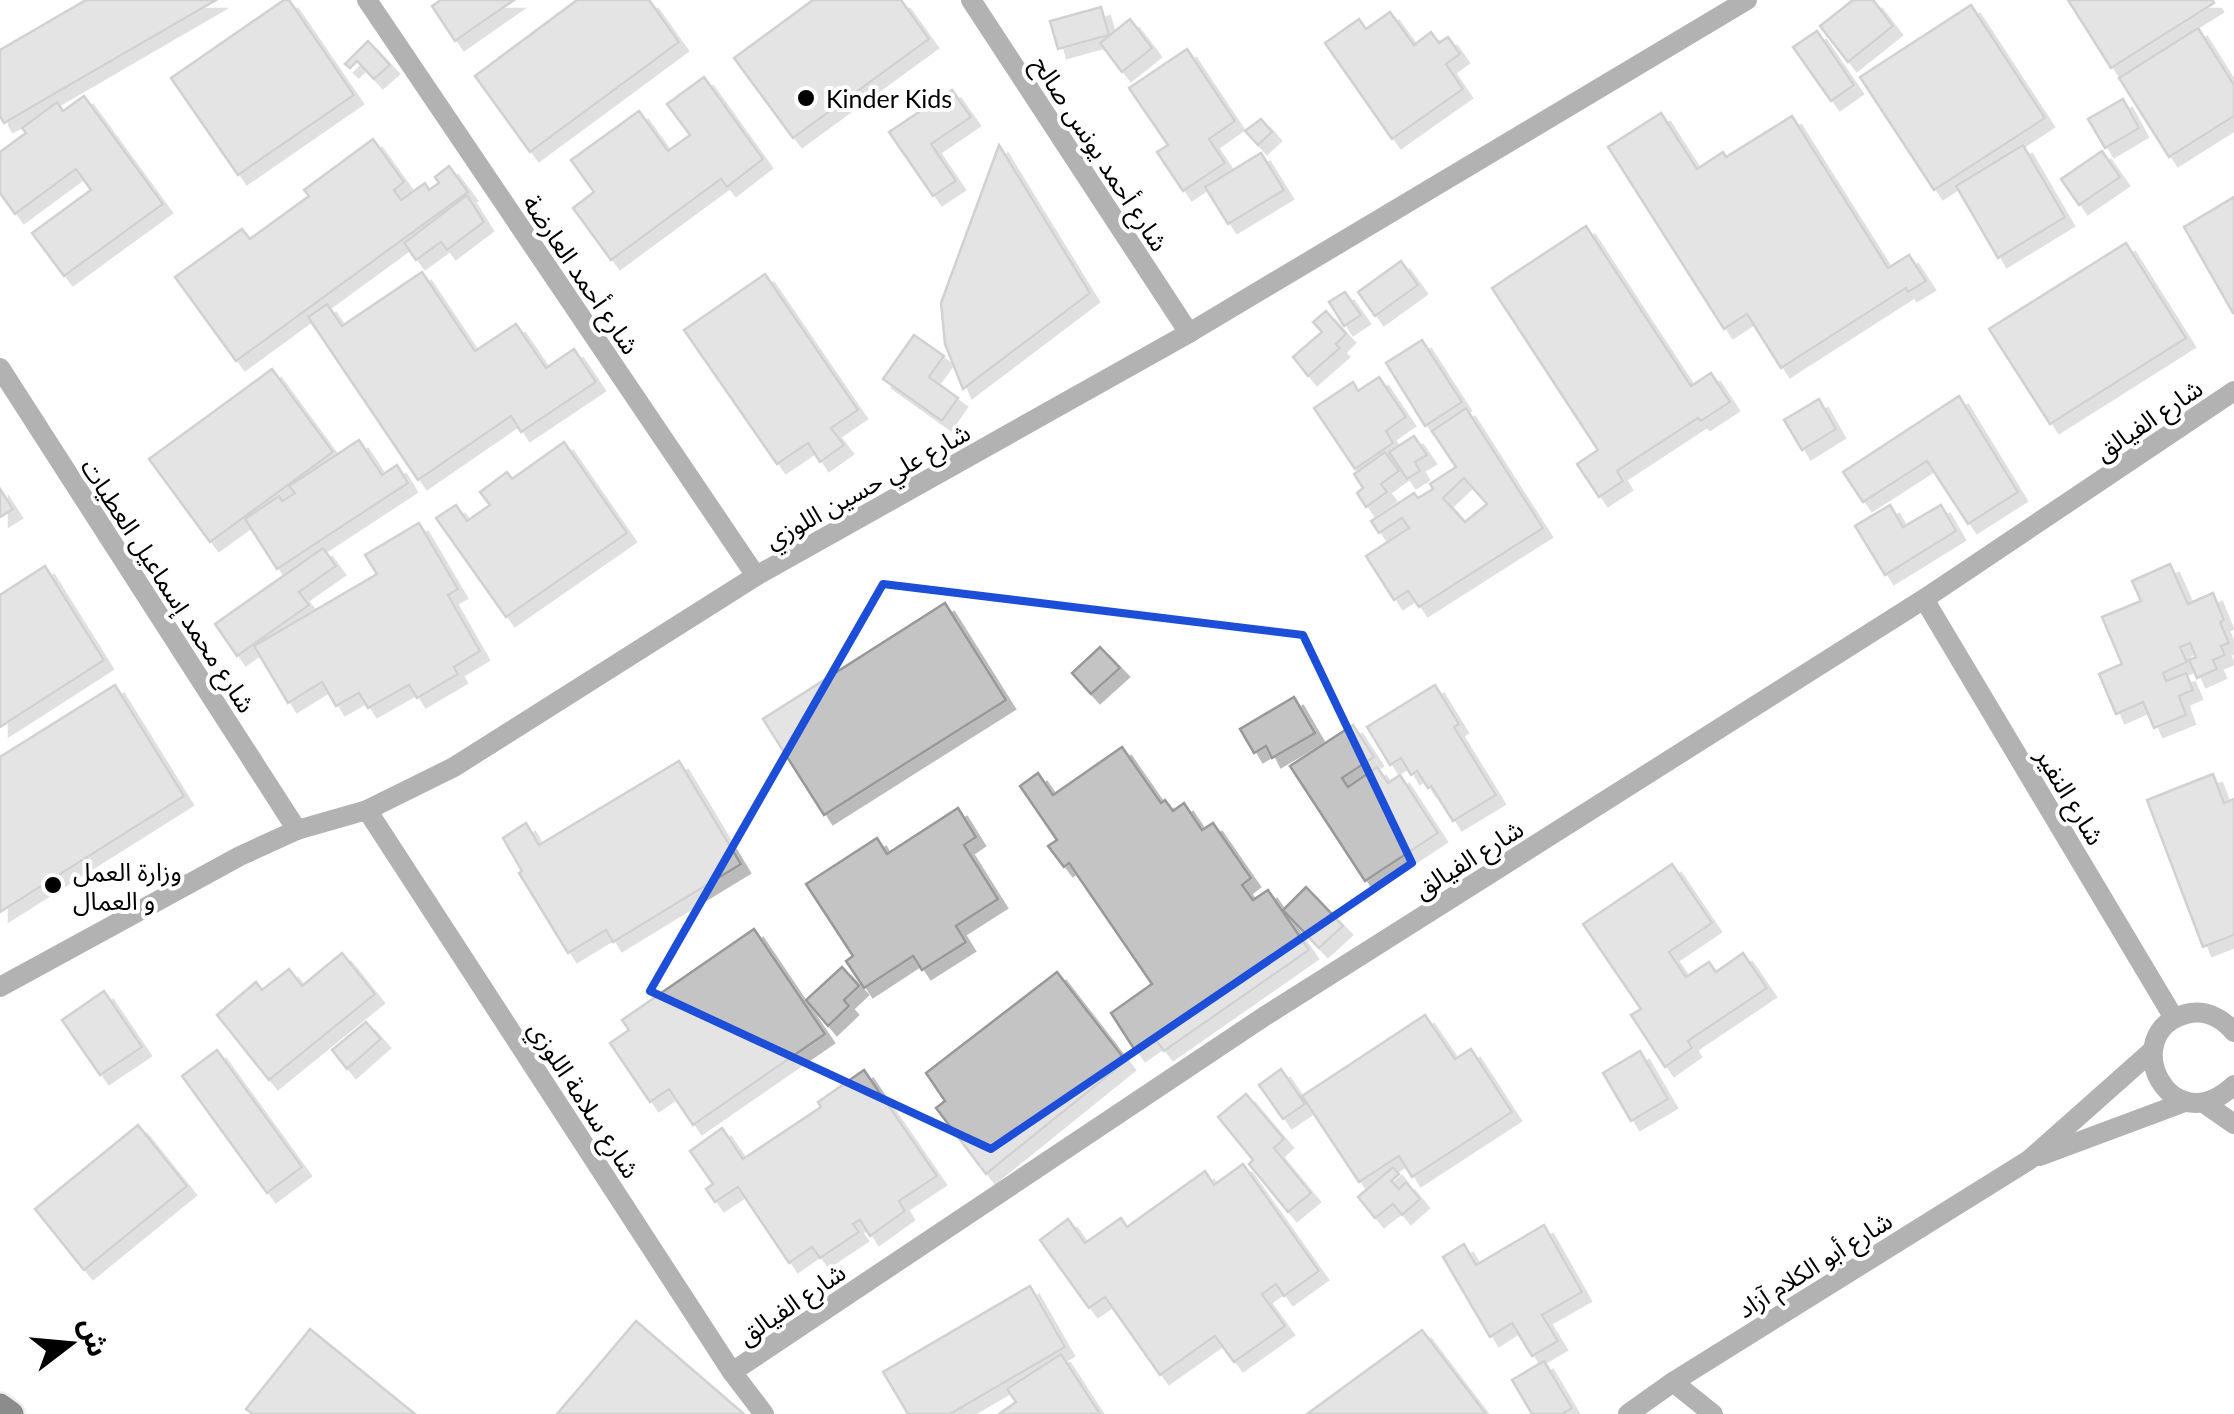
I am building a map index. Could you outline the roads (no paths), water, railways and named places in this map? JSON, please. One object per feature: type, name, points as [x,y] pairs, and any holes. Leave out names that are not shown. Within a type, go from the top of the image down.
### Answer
[{"type":"main road","points":[[0,1406],[11,1414]]},
{"type":"street","name":"شارع أحمد العارضة","points":[[367,0],[756,576]]},
{"type":"street","name":"شارع أحمد يونس صالح","points":[[971,0],[1188,333]]},
{"type":"street","name":"شارع علي حسين اللوزي","points":[[0,987],[240,856],[296,830],[367,810],[454,767],[756,576],[1188,333],[1747,0]]},
{"type":"street","name":"شارع محمد إسماعيل العطيات","points":[[0,368],[296,830]]},
{"type":"street","name":"شارع الفيالق","points":[[732,1372],[1265,1016],[1924,600],[2234,392]]},
{"type":"street","name":"شارع النفير","points":[[1924,600],[2174,1018]]},
{"type":"street","name":"شارع سلامة اللوزي","points":[[367,810],[732,1372],[764,1414]]},
{"type":"street","points":[[2209,1014],[2234,1005]]},
{"type":"street","points":[[2174,1018],[2191,1013],[2209,1014],[2225,1021],[2234,1032]]},
{"type":"street","name":"شارع أبو الكلام آزاد","points":[[1628,1414],[2029,1160],[2153,1050],[2157,1037],[2174,1018]]},
{"type":"street","points":[[2153,1050],[2159,1082],[2171,1094],[2234,1124]]},
{"type":"street","name":"شارع أبو الكلام آزاد","points":[[2029,1160],[2194,1102],[2221,1097],[2234,1085]]},
{"type":"street","points":[[1673,1382],[1713,1414]]},
{"type":"place","name":"Kinder Kids","points":[[806,98]]},
{"type":"place","name":"وزارة العمل و العمال","points":[[53,885]]}]
